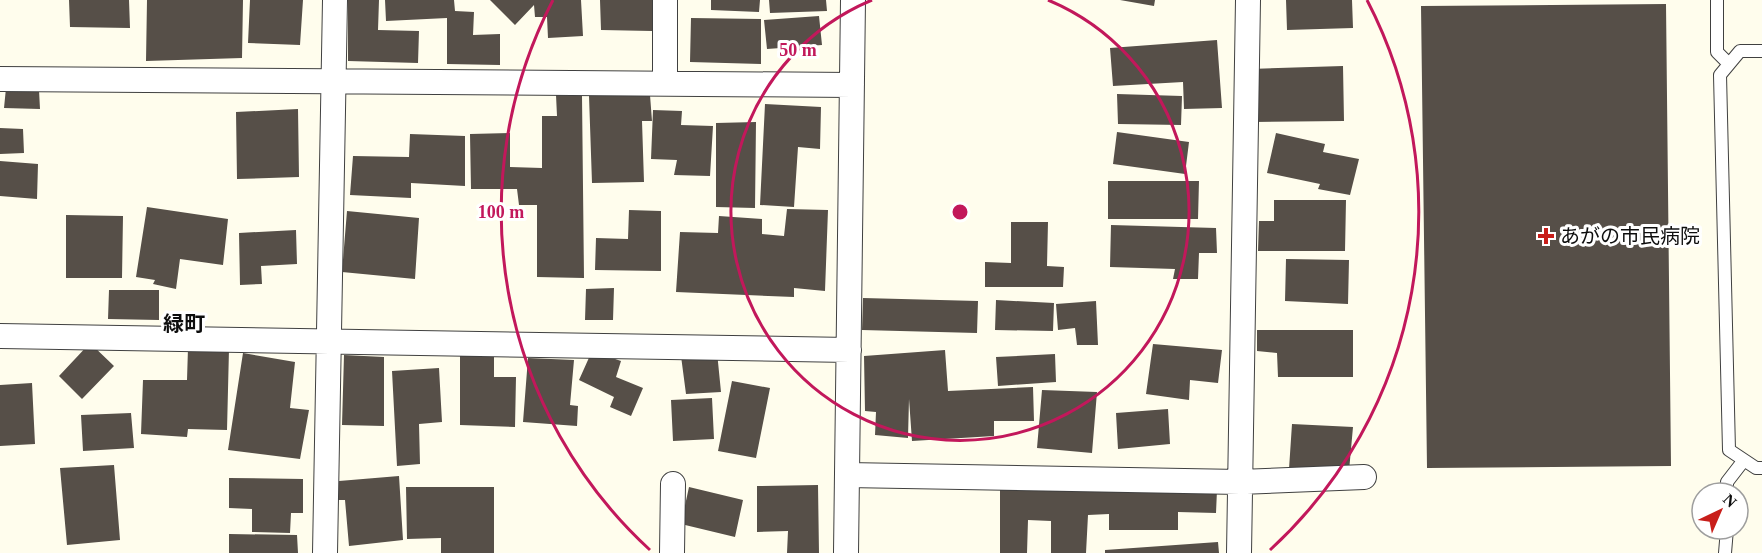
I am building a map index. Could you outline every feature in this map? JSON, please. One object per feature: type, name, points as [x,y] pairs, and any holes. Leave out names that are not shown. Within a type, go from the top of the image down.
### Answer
[{"type":"street","points":[[325,553],[334,0]]},
{"type":"street","points":[[665,0],[665,83]]},
{"type":"street","points":[[846,553],[853,0]]},
{"type":"street","points":[[1239,553],[1248,0]]},
{"type":"street","points":[[0,79],[852,85]]},
{"type":"street","points":[[0,336],[849,350]]},
{"type":"street","points":[[847,475],[1240,482],[1364,477]]},
{"type":"street","points":[[672,484],[672,553]]},
{"type":"lane","points":[[1717,0],[1717,52],[1729,64]]},
{"type":"lane","points":[[1762,51],[1740,51],[1720,75],[1729,450],[1756,468],[1762,468]]},
{"type":"lane","points":[[1728,481],[1744,460]]},
{"type":"building","points":[[69,0],[129,0],[130,28],[70,27]]},
{"type":"building","points":[[147,0],[243,0],[242,58],[146,61]]},
{"type":"building","points":[[250,0],[303,0],[300,45],[248,43]]},
{"type":"building","points":[[348,0],[379,0],[378,30],[419,31],[418,63],[348,61]]},
{"type":"building","points":[[385,0],[454,0],[455,11],[474,12],[473,35],[500,34],[500,65],[447,64],[447,18],[386,21]]},
{"type":"building","points":[[490,0],[581,0],[583,36],[548,38],[547,17],[535,17],[534,5],[515,25]]},
{"type":"building","points":[[600,0],[652,0],[652,31],[601,30]]},
{"type":"building","points":[[711,0],[760,0],[759,12],[711,10]]},
{"type":"building","points":[[769,0],[826,0],[827,11],[770,13]]},
{"type":"building","points":[[1120,0],[1155,0],[1154,6]]},
{"type":"building","points":[[1286,0],[1352,0],[1353,28],[1287,30]]},
{"type":"building","name":"あがの市民病院","points":[[1666,4],[1671,466],[1427,468],[1421,6]]},
{"type":"building","points":[[819,16],[822,45],[767,49],[764,20]]},
{"type":"building","points":[[691,18],[761,19],[761,64],[690,62]]},
{"type":"building","points":[[1217,40],[1222,108],[1184,109],[1183,82],[1113,86],[1110,48]]},
{"type":"building","points":[[1343,66],[1344,121],[1253,122],[1250,69]]},
{"type":"building","points":[[6,88],[39,90],[40,109],[4,108]]},
{"type":"building","points":[[1117,94],[1182,96],[1181,125],[1118,124]]},
{"type":"building","points":[[556,95],[582,96],[584,278],[537,277],[537,205],[519,205],[517,189],[471,189],[470,134],[510,133],[510,167],[542,168],[542,116],[557,116]]},
{"type":"building","points":[[650,95],[652,121],[642,121],[644,182],[592,183],[589,96]]},
{"type":"building","points":[[765,104],[821,107],[820,149],[798,147],[794,207],[760,205]]},
{"type":"building","points":[[298,109],[299,177],[237,179],[236,112]]},
{"type":"building","points":[[653,110],[682,111],[681,125],[713,126],[710,176],[674,175],[677,160],[651,159]]},
{"type":"building","points":[[756,122],[755,208],[716,207],[716,123]]},
{"type":"building","points":[[0,128],[23,129],[24,153],[0,154]]},
{"type":"building","points":[[1117,132],[1189,142],[1185,174],[1113,164]]},
{"type":"building","points":[[1276,133],[1325,144],[1323,152],[1359,159],[1350,195],[1318,189],[1320,184],[1267,173]]},
{"type":"building","points":[[410,134],[465,136],[465,186],[411,183],[411,198],[350,195],[353,156],[409,157]]},
{"type":"building","points":[[0,161],[38,164],[37,199],[0,196]]},
{"type":"building","points":[[1108,181],[1199,181],[1198,219],[1108,219]]},
{"type":"building","points":[[1274,200],[1346,200],[1345,251],[1258,251],[1259,221],[1274,221]]},
{"type":"building","points":[[147,207],[228,219],[223,265],[180,259],[176,289],[153,284],[155,280],[136,277]]},
{"type":"building","points":[[787,209],[828,210],[825,291],[794,288],[794,297],[676,292],[680,232],[718,233],[719,216],[762,219],[762,234],[784,236]]},
{"type":"building","points":[[629,210],[661,211],[661,271],[595,270],[596,238],[628,239]]},
{"type":"building","points":[[347,211],[419,218],[415,279],[342,272]]},
{"type":"building","points":[[66,215],[123,216],[122,278],[66,278]]},
{"type":"building","points":[[1011,222],[1048,222],[1047,266],[1064,267],[1063,287],[985,287],[985,262],[1011,263]]},
{"type":"building","points":[[1111,225],[1216,228],[1217,253],[1199,253],[1198,279],[1173,279],[1175,269],[1110,267]]},
{"type":"building","points":[[296,230],[297,264],[261,266],[262,284],[240,285],[239,233]]},
{"type":"building","points":[[1286,259],[1349,260],[1348,304],[1285,301]]},
{"type":"building","points":[[614,288],[613,320],[585,320],[586,289]]},
{"type":"building","points":[[109,290],[159,290],[159,320],[108,319]]},
{"type":"building","points":[[863,298],[978,301],[977,333],[862,330]]},
{"type":"building","points":[[996,300],[1054,303],[1053,331],[995,330]]},
{"type":"building","points":[[1096,301],[1098,345],[1077,345],[1075,328],[1058,330],[1056,304]]},
{"type":"building","points":[[1257,330],[1353,330],[1353,377],[1278,377],[1277,353],[1257,351]]},
{"type":"building","points":[[90,343],[114,366],[82,399],[59,376]]},
{"type":"building","points":[[1153,344],[1222,350],[1218,383],[1190,380],[1189,400],[1146,394]]},
{"type":"building","points":[[494,346],[494,377],[516,377],[515,427],[460,425],[460,347]]},
{"type":"building","points":[[188,348],[229,349],[227,430],[188,429],[187,437],[141,434],[143,380],[187,380]]},
{"type":"building","points":[[945,350],[948,391],[1033,387],[1034,421],[994,421],[994,436],[912,441],[909,399],[908,438],[875,435],[876,412],[865,411],[864,356]]},
{"type":"building","points":[[592,351],[621,361],[616,377],[643,388],[631,416],[610,407],[614,397],[579,380]]},
{"type":"building","points":[[717,352],[721,392],[686,394],[681,356]]},
{"type":"building","points":[[243,353],[295,362],[290,408],[309,410],[300,459],[228,450]]},
{"type":"building","points":[[1055,354],[1056,382],[998,386],[996,357]]},
{"type":"building","points":[[344,355],[384,357],[384,426],[342,425]]},
{"type":"building","points":[[528,358],[574,360],[570,405],[578,406],[577,426],[523,422]]},
{"type":"building","points":[[439,368],[442,422],[419,424],[420,464],[397,466],[392,371]]},
{"type":"building","points":[[732,381],[770,388],[756,458],[718,451]]},
{"type":"building","points":[[32,383],[35,444],[0,446],[0,385]]},
{"type":"building","points":[[1042,390],[1097,392],[1092,453],[1037,448]]},
{"type":"building","points":[[712,398],[714,439],[673,441],[671,400]]},
{"type":"building","points":[[1168,409],[1170,444],[1118,449],[1116,413]]},
{"type":"building","points":[[131,413],[134,448],[83,451],[81,415]]},
{"type":"building","points":[[1292,424],[1353,427],[1349,471],[1289,469]]},
{"type":"building","points":[[114,465],[120,540],[67,545],[60,468]]},
{"type":"building","points":[[399,476],[403,540],[349,546],[345,500],[327,500],[327,482]]},
{"type":"building","points":[[229,478],[303,479],[303,513],[291,513],[290,533],[252,532],[252,509],[229,508]]},
{"type":"building","points":[[818,485],[819,553],[787,553],[788,531],[757,532],[757,486]]},
{"type":"building","points":[[406,487],[494,487],[494,553],[441,553],[441,538],[407,539]]},
{"type":"building","points":[[689,487],[743,500],[735,537],[681,524]]},
{"type":"building","points":[[1000,487],[1217,490],[1216,513],[1178,512],[1178,530],[1109,530],[1109,514],[1088,515],[1086,553],[1051,553],[1051,521],[1028,520],[1027,553],[1000,553]]},
{"type":"building","points":[[229,534],[297,535],[298,553],[229,553]]},
{"type":"building","points":[[1218,542],[1219,553],[1105,553],[1105,550]]},
{"type":"place","name":"あがの市民病院","points":[[1546,236]]},
{"type":"district","name":"緑町","points":[[184,324]]}]
